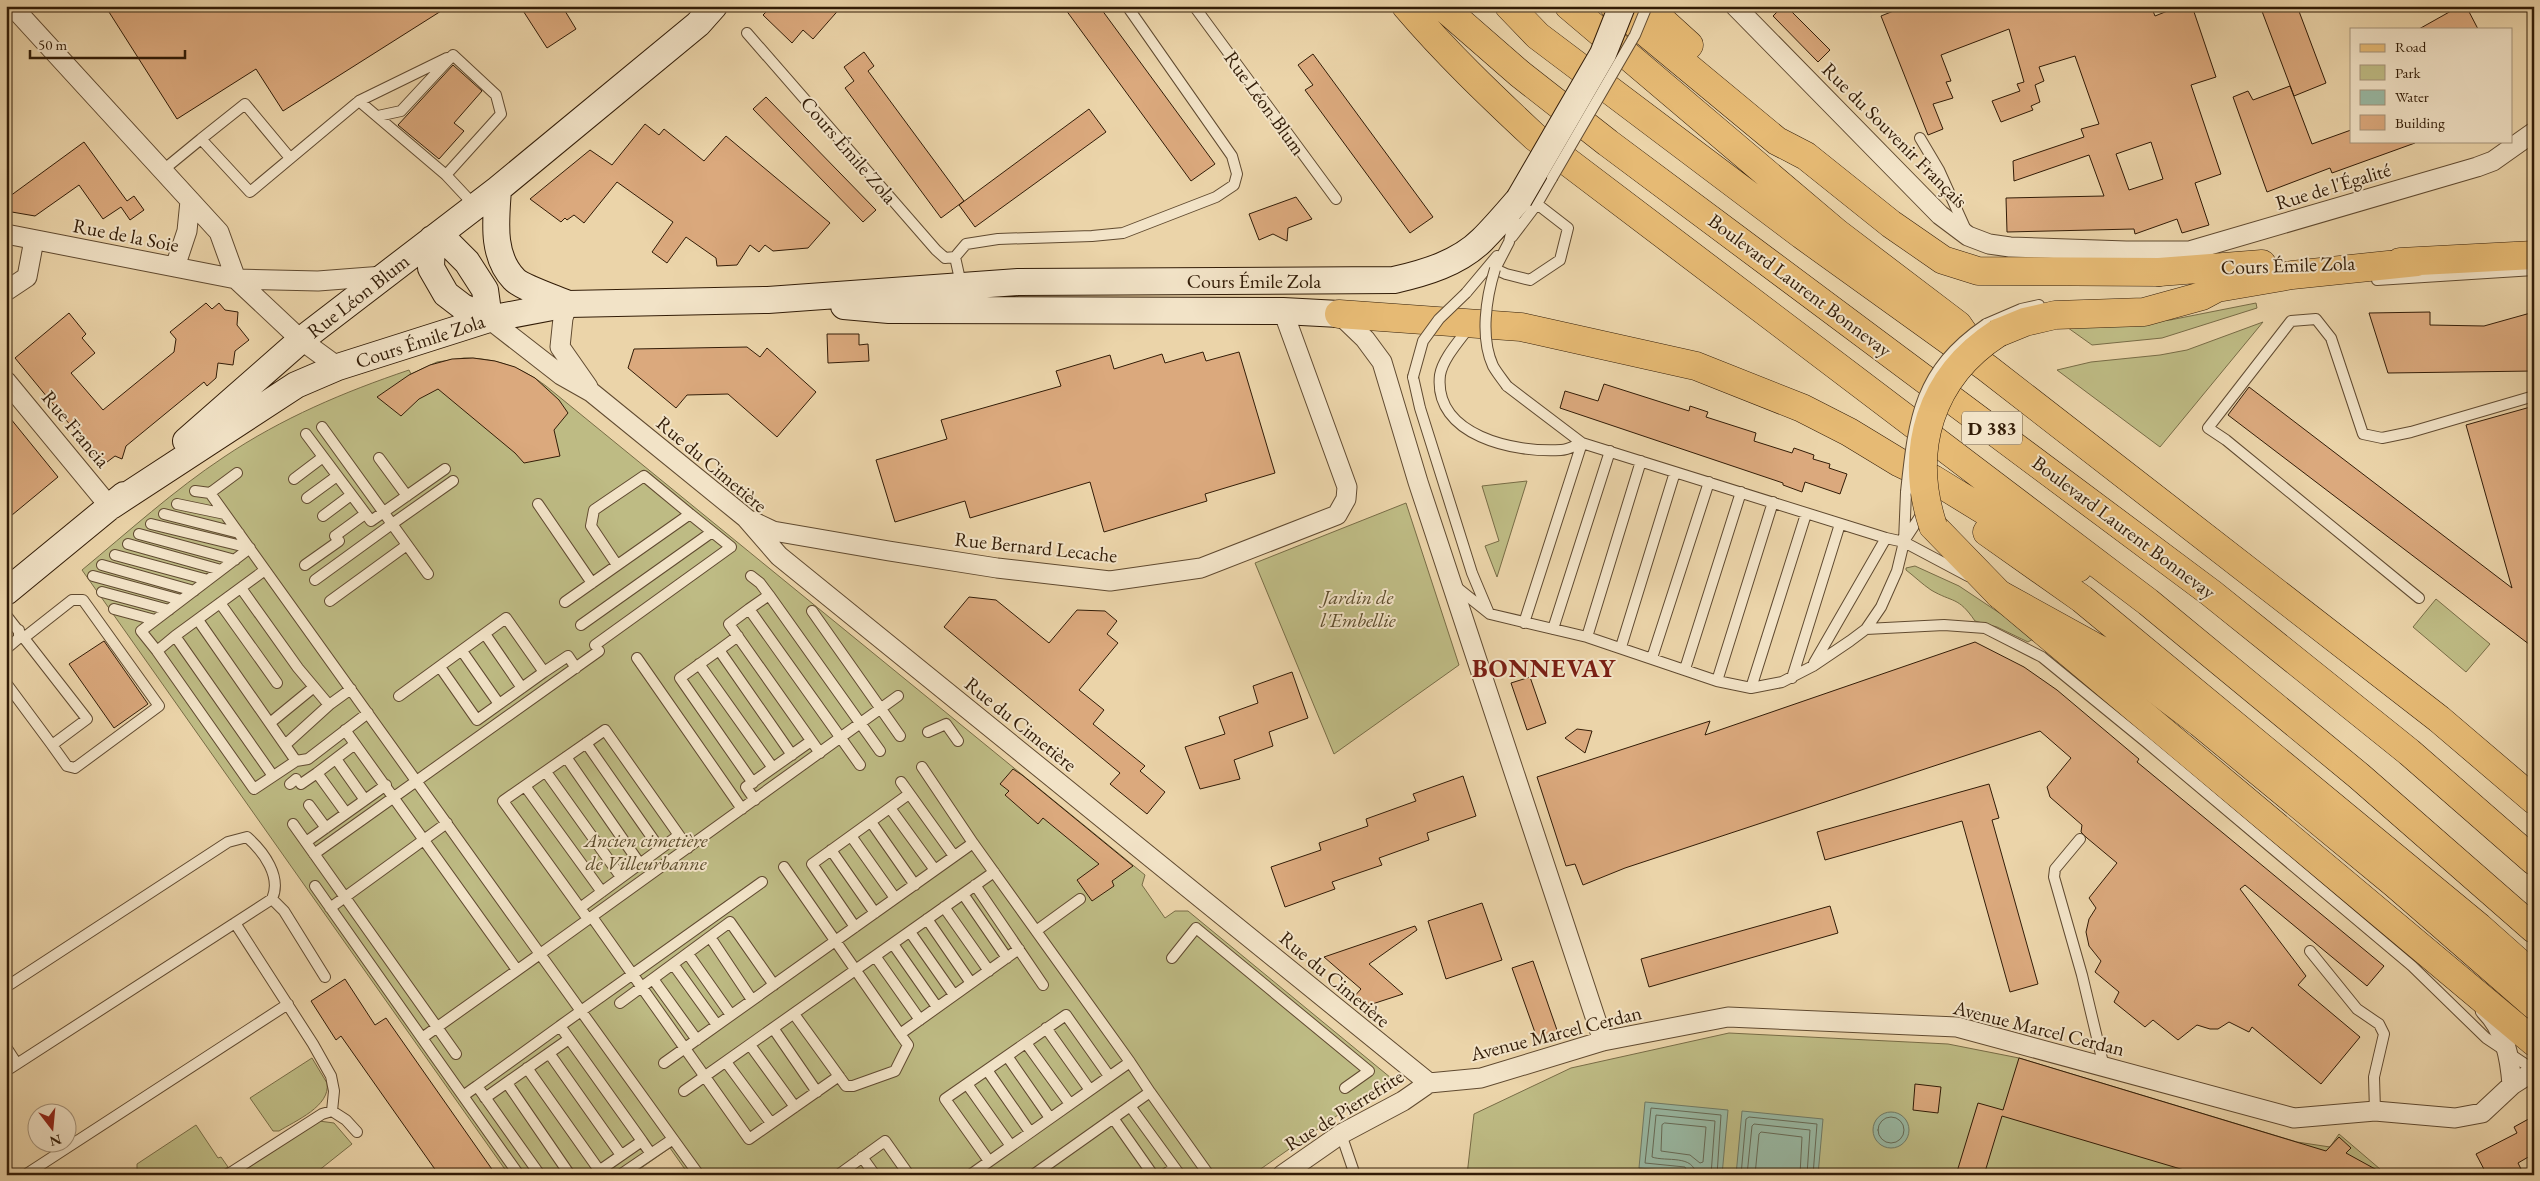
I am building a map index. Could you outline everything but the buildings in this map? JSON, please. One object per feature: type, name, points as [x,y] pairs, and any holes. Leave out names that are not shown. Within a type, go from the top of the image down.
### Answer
[{"type":"main road","points":[[1406,6],[1443,49],[1535,137],[2148,602],[2359,776],[2534,929]]},
{"type":"main road","name":"Boulevard Laurent Bonnevay","points":[[1442,6],[1520,74],[1608,143],[2211,592],[2409,752],[2534,861]]},
{"type":"main road","name":"Boulevard Laurent Bonnevay","points":[[1509,6],[1538,36],[1553,48],[1802,235],[1987,368],[2439,719],[2534,800]]},
{"type":"main road","points":[[1569,6],[1837,233],[1958,325],[1987,368]]},
{"type":"main road","points":[[1614,6],[1777,140],[1806,156]]},
{"type":"main road","name":"Cours Émile Zola","points":[[111,507],[296,385],[338,367],[489,319],[568,304],[768,300],[961,284],[1018,282],[1394,280],[1425,273],[1456,259],[1481,242],[1527,197],[1603,54],[1622,6]]},
{"type":"main road","points":[[1647,6],[1782,129],[1806,156]]},
{"type":"main road","name":"Rue Léon Blum","points":[[6,592],[111,507],[301,340],[476,207],[705,12]]},
{"type":"main road","name":"Cours Émile Zola","points":[[1806,156],[1891,224],[1943,260],[1978,271],[2159,272],[2260,265],[2417,262]]},
{"type":"main road","points":[[498,189],[495,227],[500,257],[515,280],[568,304]]},
{"type":"main road","points":[[432,239],[450,245],[468,262],[485,290],[489,319],[462,306],[446,294],[431,268],[432,239]]},
{"type":"main road","name":"Cours Émile Zola","points":[[1922,508],[1926,438],[1938,398],[1950,376],[1979,346],[1992,329],[2055,315],[2144,312],[2202,296],[2217,288],[2292,274],[2417,262],[2534,255]]},
{"type":"main road","name":"Cours Émile Zola","points":[[768,300],[889,310],[1283,311],[1339,314]]},
{"type":"main road","points":[[1339,314],[1521,328],[1696,366],[1802,408],[1849,432],[1900,463],[1932,479],[2116,591],[2148,602]]},
{"type":"main road","points":[[1900,463],[1930,492],[2082,599],[2464,914],[2534,976]]},
{"type":"main road","points":[[1922,508],[1999,594],[2534,1042]]},
{"type":"main road","points":[[1999,594],[2113,657],[2200,723],[2395,884],[2534,1005]]},
{"type":"street","points":[[12,6],[219,232],[236,279],[301,340],[338,367]]},
{"type":"street","name":"Rue du Souvenir Français","points":[[1735,6],[1940,215],[1968,236],[1989,244],[2010,247],[2189,251],[2254,233]]},
{"type":"street","name":"Rue de l'Égalité","points":[[2254,233],[2477,167],[2493,161],[2534,132]]},
{"type":"street","points":[[175,267],[187,231],[190,200]]},
{"type":"street","points":[[2254,233],[2260,265]]},
{"type":"street","name":"Rue de la Soie","points":[[6,234],[236,279],[318,281],[383,276]]},
{"type":"street","points":[[6,291],[27,277],[34,240]]},
{"type":"street","name":"Rue du Cimetière","points":[[568,304],[563,318],[560,347],[591,392]]},
{"type":"street","name":"Rue Bernard Lecache","points":[[746,518],[773,531],[997,568],[1110,581],[1201,568],[1338,515],[1346,499],[1347,488],[1283,311]]},
{"type":"street","points":[[1339,314],[1365,339],[1382,362],[1418,482],[1454,586],[1603,1041]]},
{"type":"street","name":"Rue du Cimetière","points":[[489,319],[562,375],[591,392],[746,518],[778,556],[1429,1083]]},
{"type":"street","name":"Rue Francia","points":[[6,381],[111,507]]},
{"type":"street","points":[[2462,982],[2470,996],[2493,1018],[2509,1053],[2512,1085]]},
{"type":"street","name":"Avenue Marcel Cerdan","points":[[1429,1083],[1481,1078],[1603,1041],[1728,1017],[1957,1027],[2294,1118],[2375,1112],[2455,1118],[2482,1113],[2512,1085],[2534,1071]]},
{"type":"street","name":"Rue de Pierrefrite","points":[[1282,1175],[1341,1134],[1403,1101],[1429,1083]]},
{"type":"lane","points":[[961,284],[955,257],[966,244],[998,239],[1092,236],[1123,233],[1216,197],[1234,185],[1237,174],[1232,156],[1126,6]]},
{"type":"lane","name":"Rue Léon Blum","points":[[1194,6],[1336,199]]},
{"type":"lane","points":[[1647,6],[1635,35],[1552,178],[1527,197],[1509,242],[1495,269],[1488,292],[1487,346],[1494,366],[1507,386],[1582,443],[1806,514],[1904,542],[1999,594]]},
{"type":"lane","name":"Cours Émile Zola","points":[[747,33],[936,250],[945,258],[955,257]]},
{"type":"lane","points":[[200,139],[250,192],[359,101],[453,55]]},
{"type":"lane","points":[[378,116],[401,111],[453,55]]},
{"type":"lane","points":[[446,174],[501,114],[496,95],[453,55]]},
{"type":"lane","points":[[359,101],[446,174],[476,207]]},
{"type":"lane","points":[[162,171],[245,104],[290,158]]},
{"type":"lane","points":[[1920,138],[1939,170],[1968,236]]},
{"type":"lane","points":[[1490,614],[1472,573],[1458,531],[1420,408],[1413,377],[1423,341],[1439,319],[1466,293],[1509,242],[1527,197]]},
{"type":"lane","points":[[1495,269],[1530,280],[1560,260],[1568,228],[1527,197]]},
{"type":"lane","points":[[2362,280],[2534,270]]},
{"type":"lane","points":[[2142,300],[2286,287]]},
{"type":"lane","points":[[1992,329],[2021,309],[2048,303]]},
{"type":"lane","points":[[2419,598],[2226,440],[2208,428],[2291,321],[2316,319],[2331,338],[2363,434],[2382,438],[2411,432],[2534,396]]},
{"type":"lane","points":[[1472,323],[1450,354],[1441,372],[1440,386],[1443,398],[1456,420],[1484,439],[1499,444],[1562,450],[1582,443]]},
{"type":"lane","points":[[322,427],[428,574]]},
{"type":"lane","points":[[306,434],[371,521],[445,470]]},
{"type":"lane","points":[[1524,623],[1582,443]]},
{"type":"lane","points":[[1552,629],[1610,451]]},
{"type":"lane","points":[[294,479],[323,457]]},
{"type":"lane","points":[[379,458],[407,496]]},
{"type":"lane","points":[[1587,637],[1642,461]]},
{"type":"lane","points":[[1621,647],[1675,472]]},
{"type":"lane","points":[[195,491],[210,493],[237,473]]},
{"type":"lane","points":[[307,498],[337,476]]},
{"type":"lane","points":[[314,854],[576,668],[597,648],[731,547],[644,476],[594,510],[591,526],[618,565]]},
{"type":"lane","points":[[315,580],[453,481]]},
{"type":"lane","points":[[1652,658],[1709,482]]},
{"type":"lane","points":[[1685,669],[1741,492]]},
{"type":"lane","points":[[210,493],[698,1175]]},
{"type":"lane","points":[[323,516],[351,495]]},
{"type":"lane","points":[[1717,681],[1773,502]]},
{"type":"lane","points":[[177,504],[225,514]]},
{"type":"lane","points":[[538,504],[592,583]]},
{"type":"lane","points":[[1454,586],[1490,614],[1587,637],[1717,681],[1751,688],[1792,678],[1866,630],[1881,607],[1897,571],[1904,542],[1922,508]]},
{"type":"lane","points":[[1904,542],[1922,508]]},
{"type":"lane","points":[[164,514],[239,533]]},
{"type":"lane","points":[[305,566],[339,541],[335,536],[365,514]]},
{"type":"lane","points":[[565,602],[690,514]]},
{"type":"lane","points":[[1751,688],[1806,514]]},
{"type":"lane","points":[[151,524],[250,548]]},
{"type":"lane","points":[[1792,678],[1840,524]]},
{"type":"lane","points":[[581,625],[712,532]]},
{"type":"lane","points":[[139,534],[235,560]]},
{"type":"lane","points":[[1812,666],[1886,538]]},
{"type":"lane","points":[[128,544],[221,570]]},
{"type":"lane","points":[[330,601],[407,545]]},
{"type":"lane","points":[[250,548],[141,631],[254,789],[296,760],[308,759],[368,713]]},
{"type":"lane","points":[[115,555],[208,580]]},
{"type":"lane","points":[[102,565],[194,591]]},
{"type":"lane","points":[[157,651],[265,570]]},
{"type":"lane","points":[[93,576],[181,600]]},
{"type":"lane","points":[[751,576],[760,583],[769,595],[880,750]]},
{"type":"lane","points":[[242,588],[329,705]]},
{"type":"lane","points":[[102,592],[169,610]]},
{"type":"lane","points":[[769,595],[729,624],[820,753]]},
{"type":"lane","points":[[6,649],[22,634],[72,600],[83,600],[159,706],[75,768],[67,766],[6,683]]},
{"type":"lane","points":[[220,603],[277,683]]},
{"type":"lane","points":[[114,609],[155,620]]},
{"type":"lane","points":[[749,609],[860,765]]},
{"type":"lane","points":[[812,611],[900,736]]},
{"type":"lane","points":[[6,615],[87,719],[52,746]]},
{"type":"lane","points":[[399,696],[506,618],[544,672]]},
{"type":"lane","points":[[198,620],[296,760]]},
{"type":"lane","points":[[1866,630],[1944,625],[1985,628],[2042,657],[2146,742],[2396,953],[2486,1038],[2534,1071]]},
{"type":"lane","points":[[484,634],[522,688]]},
{"type":"lane","points":[[175,636],[273,776]]},
{"type":"lane","points":[[738,636],[680,678],[753,782]]},
{"type":"lane","points":[[719,650],[792,755]]},
{"type":"lane","points":[[462,651],[499,704]]},
{"type":"lane","points":[[440,667],[477,720],[568,656],[576,668]]},
{"type":"lane","points":[[637,658],[742,809]]},
{"type":"lane","points":[[699,664],[773,768]]},
{"type":"lane","points":[[270,723],[314,687]]},
{"type":"lane","points":[[285,745],[329,705],[351,689]]},
{"type":"lane","points":[[422,1038],[898,696]]},
{"type":"lane","points":[[928,732],[946,724],[958,741]]},
{"type":"lane","points":[[345,730],[517,970]]},
{"type":"lane","points":[[688,848],[605,730],[503,802],[580,908],[590,918],[633,975],[749,1139],[839,1076]]},
{"type":"lane","points":[[755,800],[746,787],[811,741]]},
{"type":"lane","points":[[586,743],[660,849]]},
{"type":"lane","points":[[295,782],[317,773],[356,744]]},
{"type":"lane","points":[[566,757],[640,864]]},
{"type":"lane","points":[[336,759],[366,800]]},
{"type":"lane","points":[[922,767],[973,843],[1210,1175]]},
{"type":"lane","points":[[546,772],[621,877]]},
{"type":"lane","points":[[317,773],[346,813]]},
{"type":"lane","points":[[901,782],[954,856]]},
{"type":"lane","points":[[306,842],[386,785]]},
{"type":"lane","points":[[525,786],[602,892]]},
{"type":"lane","points":[[855,927],[812,864],[910,794]]},
{"type":"lane","points":[[308,805],[326,828]]},
{"type":"lane","points":[[890,808],[935,870]]},
{"type":"lane","points":[[871,822],[914,884]]},
{"type":"lane","points":[[330,908],[447,823]]},
{"type":"lane","points":[[293,824],[456,1054]]},
{"type":"lane","points":[[580,908],[679,835]]},
{"type":"lane","points":[[851,836],[895,898]]},
{"type":"lane","points":[[6,987],[228,842],[247,837],[253,842],[271,868],[276,879],[276,890],[272,899],[6,1071]]},
{"type":"lane","points":[[2080,839],[2055,869],[2054,877],[2082,975],[2104,1067]]},
{"type":"lane","points":[[664,1063],[973,843]]},
{"type":"lane","points":[[831,850],[875,913]]},
{"type":"lane","points":[[784,867],[908,1045],[895,1071],[853,1086],[846,1086],[794,1014]]},
{"type":"lane","points":[[684,1091],[994,872]]},
{"type":"lane","points":[[463,1096],[762,882]]},
{"type":"lane","points":[[976,885],[1043,985]]},
{"type":"lane","points":[[315,886],[519,1175]]},
{"type":"lane","points":[[963,894],[1007,958]]},
{"type":"lane","points":[[272,899],[284,911],[325,977]]},
{"type":"lane","points":[[1036,931],[1080,899]]},
{"type":"lane","points":[[944,907],[989,970]]},
{"type":"lane","points":[[927,919],[971,983]]},
{"type":"lane","points":[[620,1003],[730,922],[774,985]]},
{"type":"lane","points":[[235,923],[288,1004],[331,1076],[334,1091],[332,1111]]},
{"type":"lane","points":[[1172,958],[1196,928],[1370,1071],[1345,1088]]},
{"type":"lane","points":[[910,932],[954,995]]},
{"type":"lane","points":[[710,937],[752,1000]]},
{"type":"lane","points":[[893,944],[937,1007]]},
{"type":"lane","points":[[900,1034],[1019,949]]},
{"type":"lane","points":[[2310,951],[2357,1009],[2379,1024],[2384,1034],[2374,1077],[2375,1112]]},
{"type":"lane","points":[[688,954],[731,1015]]},
{"type":"lane","points":[[875,956],[920,1020]]},
{"type":"lane","points":[[673,964],[717,1025]]},
{"type":"lane","points":[[653,979],[697,1040]]},
{"type":"lane","points":[[25,1175],[288,1004]]},
{"type":"lane","points":[[989,1161],[945,1099],[1066,1014],[1109,1076]]},
{"type":"lane","points":[[560,1026],[651,1154]]},
{"type":"lane","points":[[773,1028],[817,1092]]},
{"type":"lane","points":[[1046,1028],[1090,1090]]},
{"type":"lane","points":[[485,1098],[569,1039]]},
{"type":"lane","points":[[1026,1043],[1070,1104]]},
{"type":"lane","points":[[750,1045],[795,1107]]},
{"type":"lane","points":[[6,1047],[17,1064]]},
{"type":"lane","points":[[549,1053],[621,1155]]},
{"type":"lane","points":[[1007,1056],[1050,1118]]},
{"type":"lane","points":[[726,1062],[771,1124]]},
{"type":"lane","points":[[970,1175],[1130,1062]]},
{"type":"lane","points":[[527,1068],[596,1173],[642,1141]]},
{"type":"lane","points":[[987,1070],[1030,1132]]},
{"type":"lane","points":[[507,1083],[570,1175]]},
{"type":"lane","points":[[967,1084],[1011,1146]]},
{"type":"lane","points":[[477,1086],[540,1175]]},
{"type":"lane","points":[[1033,1175],[1150,1092]]},
{"type":"lane","points":[[1130,1106],[1177,1171],[1164,1175]]},
{"type":"lane","points":[[227,1175],[322,1114],[332,1111],[346,1120],[357,1132]]},
{"type":"lane","points":[[1113,1118],[1153,1175]]},
{"type":"lane","points":[[1341,1134],[1355,1175]]},
{"type":"lane","points":[[620,1175],[673,1139]]},
{"type":"lane","points":[[840,1174],[885,1141],[909,1175]]},
{"type":"lane","points":[[862,1157],[875,1175]]},
{"type":"green space","points":[[2256,303],[2257,308],[2162,338],[2092,345],[2057,320],[2170,320]]},
{"type":"green space","points":[[2263,322],[2160,447],[2057,370],[2091,362],[2160,355],[2187,350]]},
{"type":"green space","name":"Ancien cimetière de Villeurbanne","points":[[464,358],[497,362],[537,379],[1145,875],[1142,885],[1165,918],[1175,911],[1188,911],[1391,1078],[1252,1175],[689,1175],[670,1148],[631,1175],[509,1175],[82,570],[187,483],[268,430],[314,407],[385,378],[409,370],[411,374],[437,362]]},
{"type":"green space","points":[[1527,481],[1497,577],[1485,546],[1499,541],[1482,486]]},
{"type":"green space","name":"Jardin de l'Embellie","points":[[1406,503],[1459,665],[1334,754],[1255,563]]},
{"type":"green space","points":[[1915,566],[1959,586],[2028,632],[2033,639],[2028,642],[1997,627],[1975,621],[1964,607],[1931,590],[1906,570],[1906,568]]},
{"type":"green space","points":[[2436,599],[2490,644],[2466,672],[2413,627]]},
{"type":"green space","points":[[1729,1033],[1948,1044],[2019,1058],[2297,1142],[2330,1147],[2339,1134],[2387,1175],[1467,1175],[1474,1114],[1571,1068]]},
{"type":"green space","points":[[312,1058],[327,1083],[327,1091],[323,1099],[310,1112],[279,1131],[273,1131],[250,1098]]},
{"type":"green space","points":[[319,1121],[334,1123],[352,1144],[313,1175],[237,1175]]},
{"type":"green space","points":[[196,1125],[218,1158],[221,1157],[228,1167],[215,1175],[145,1175],[137,1171],[137,1164]]},
{"type":"water","points":[[1645,1102],[1728,1110],[1722,1175],[1639,1168]]},
{"type":"water","points":[[1742,1111],[1823,1119],[1818,1175],[1736,1175]]},
{"type":"water","points":[[1891,1112],[1904,1117],[1909,1130],[1904,1143],[1891,1148],[1878,1143],[1873,1130],[1878,1117]]},
{"type":"district","name":"BONNEVAY","points":[[1544,668]]}]
